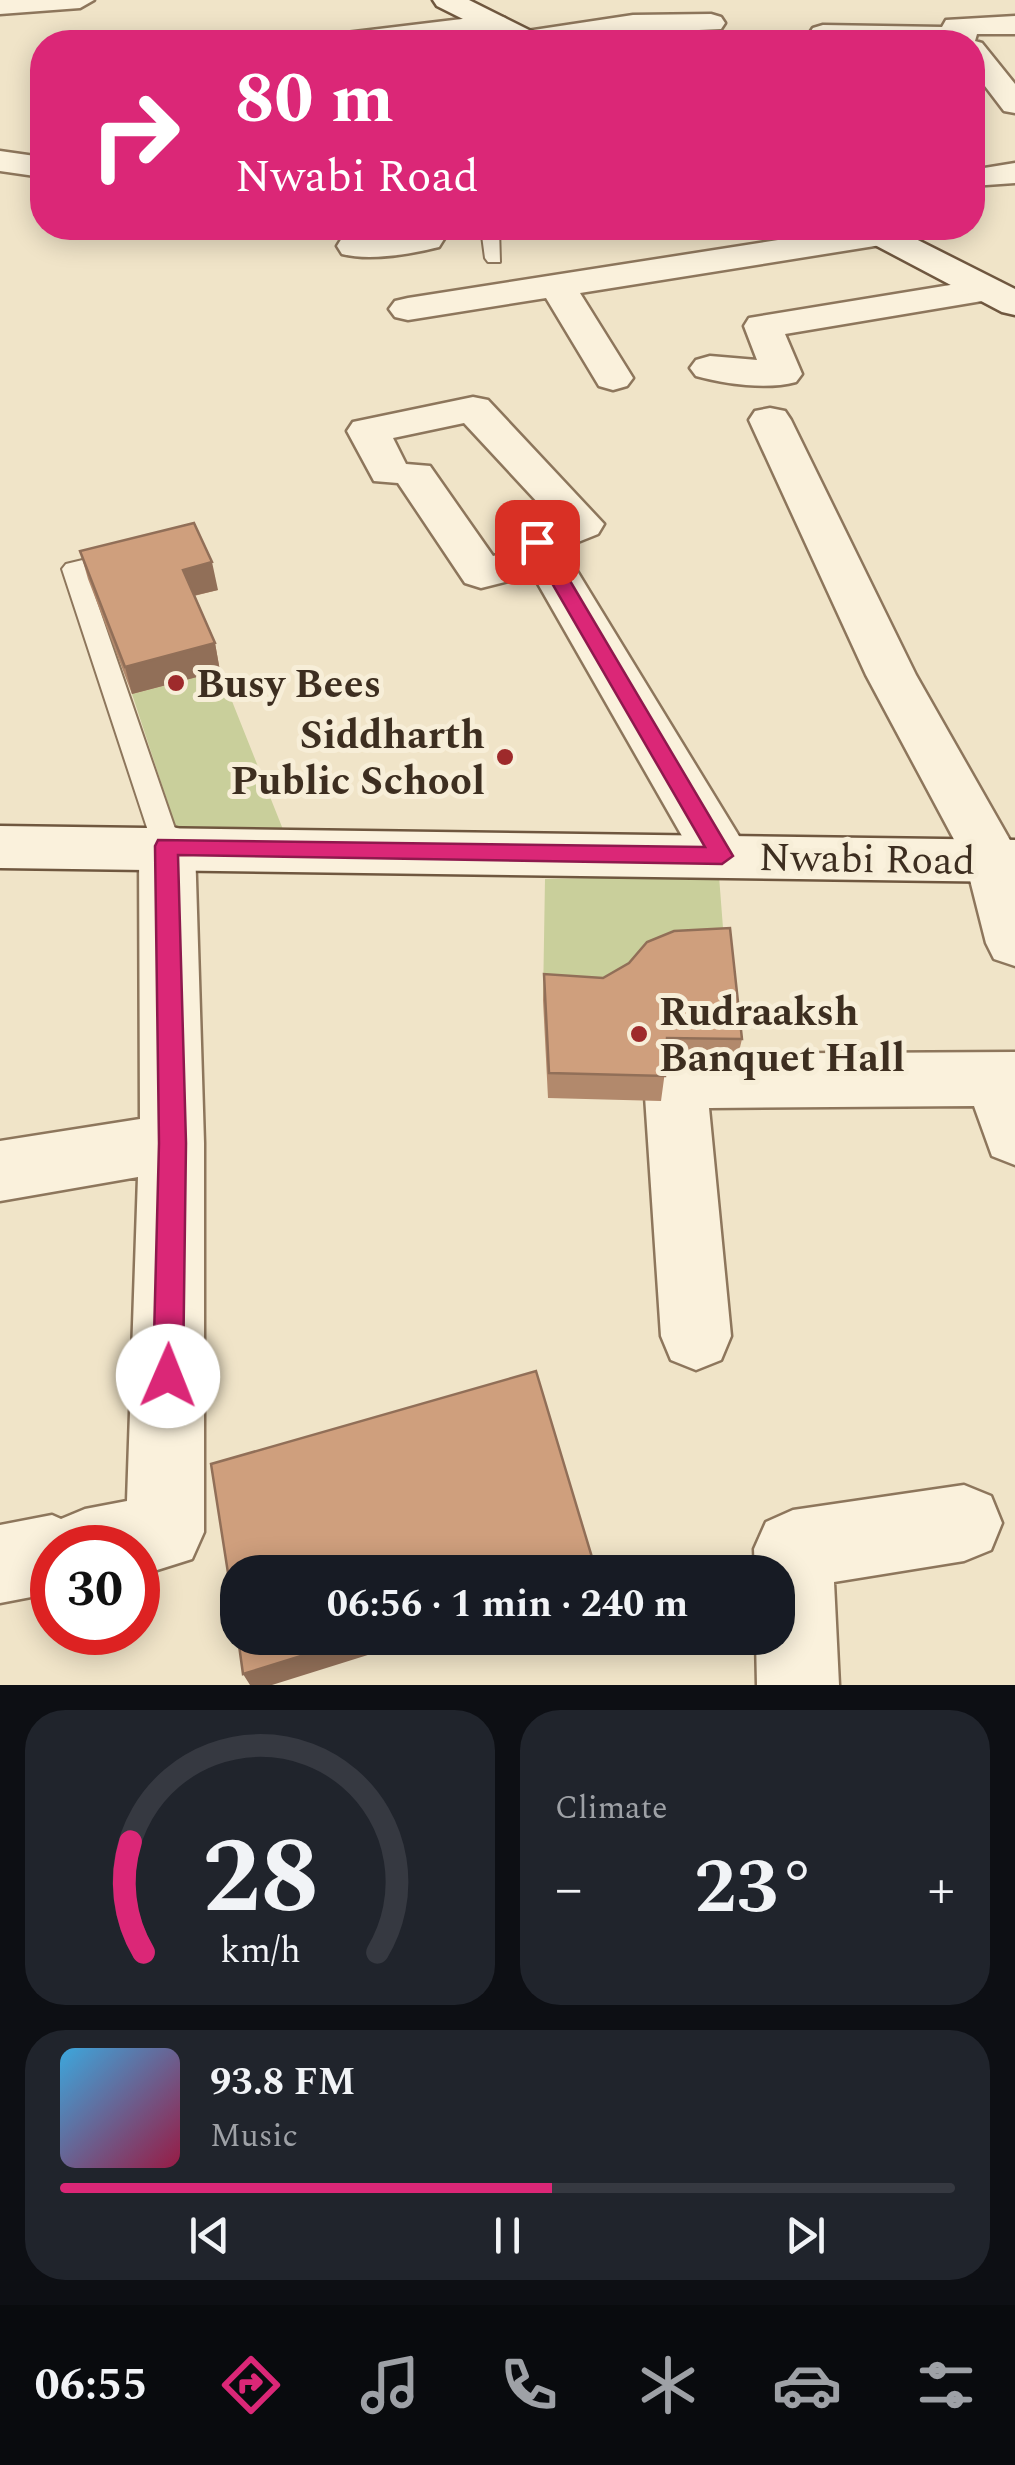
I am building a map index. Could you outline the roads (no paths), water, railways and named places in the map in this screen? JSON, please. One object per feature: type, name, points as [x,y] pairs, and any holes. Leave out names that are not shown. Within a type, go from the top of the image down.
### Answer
[{"type":"street","points":[[0,6],[80,0]]},
{"type":"street","points":[[447,0],[506,30]]},
{"type":"street","points":[[598,30],[633,24],[710,22]]},
{"type":"street","points":[[830,22],[871,30]]},
{"type":"street","points":[[445,30],[495,24]]},
{"type":"street","points":[[985,44],[1015,25]]},
{"type":"street","points":[[0,161],[30,165]]},
{"type":"street","points":[[985,177],[1015,174]]},
{"type":"street","points":[[355,246],[416,240]]},
{"type":"street","points":[[408,309],[822,240]]},
{"type":"street","points":[[891,240],[1001,297]]},
{"type":"street","points":[[557,286],[613,378]]},
{"type":"street","points":[[710,368],[782,374],[763,326],[1001,297]]},
{"type":"street","points":[[546,558],[481,573],[368,431],[473,409],[582,524],[537,542],[722,856]]},
{"type":"street","points":[[770,420],[891,675],[1004,861],[1015,944]]},
{"type":"street","points":[[160,1533],[165,1532],[172,1143],[166,846]]},
{"type":"street","name":"Nwabi Road","points":[[0,847],[166,846],[1004,861]]},
{"type":"street","points":[[696,1336],[676,1081],[1009,1098]]},
{"type":"street","points":[[0,1171],[172,1143]]},
{"type":"street","points":[[798,1685],[792,1549],[964,1523]]},
{"type":"street","points":[[0,1564],[30,1558]]},
{"type":"lane","points":[[492,240],[494,258]]},
{"type":"lane","points":[[148,551],[74,569],[166,846]]},
{"type":"place","name":"Busy Bees","points":[[176,683]]},
{"type":"place","name":"Siddharth Public School","points":[[505,757]]},
{"type":"place","name":"Rudraaksh Banquet Hall","points":[[639,1034]]}]
